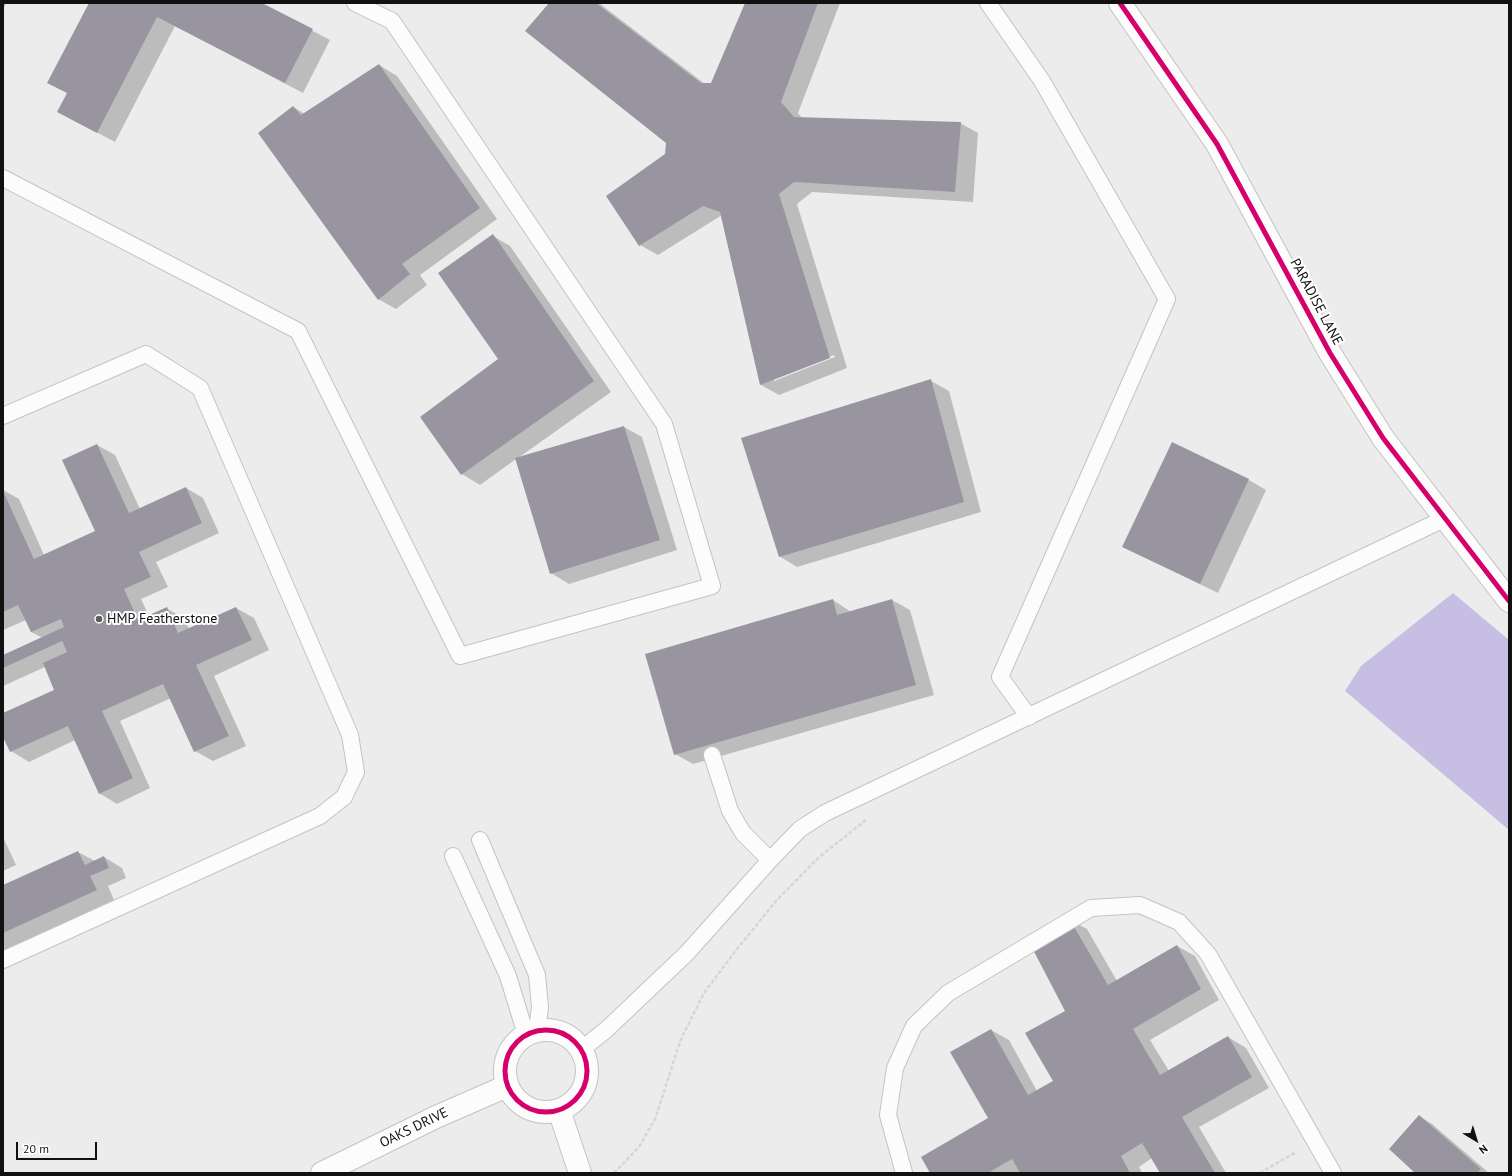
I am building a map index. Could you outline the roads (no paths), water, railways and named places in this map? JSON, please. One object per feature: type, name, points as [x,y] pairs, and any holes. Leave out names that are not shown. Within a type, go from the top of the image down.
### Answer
[{"type":"street","name":"PARADISE LANE","points":[[1120,3],[1217,144],[1330,353],[1383,438],[1509,601]]},
{"type":"street","points":[[552,1030],[566,1035],[581,1050],[587,1070],[585,1084],[579,1095],[570,1104],[559,1110],[546,1112],[533,1110],[522,1105],[513,1096],[507,1086],[504,1074],[505,1063],[509,1052],[516,1042],[531,1033],[552,1030]]},
{"type":"street","name":"OAKS DRIVE","points":[[322,1173],[436,1117],[507,1086]]},
{"type":"street","points":[[559,1110],[580,1173]]},
{"type":"lane","points":[[3,178],[298,331],[460,656],[712,586],[664,424],[392,22],[355,3]]},
{"type":"lane","points":[[988,3],[1042,81],[1167,299],[1000,677],[1029,717]]},
{"type":"lane","points":[[3,416],[146,354],[200,388],[350,735],[356,772],[344,797],[320,816],[3,960]]},
{"type":"lane","points":[[581,1050],[607,1029],[687,953],[770,860],[800,829],[825,813],[1446,518]]},
{"type":"lane","points":[[712,755],[730,811],[743,833],[770,860]]},
{"type":"lane","points":[[480,840],[537,975],[540,1007],[531,1033]]},
{"type":"lane","points":[[453,856],[508,976],[531,1033]]},
{"type":"lane","points":[[904,1173],[888,1115],[895,1068],[914,1026],[948,993],[1091,908],[1140,905],[1179,922],[1208,954],[1333,1173]]},
{"type":"place","name":"HMP Featherstone","points":[[99,619]]}]
